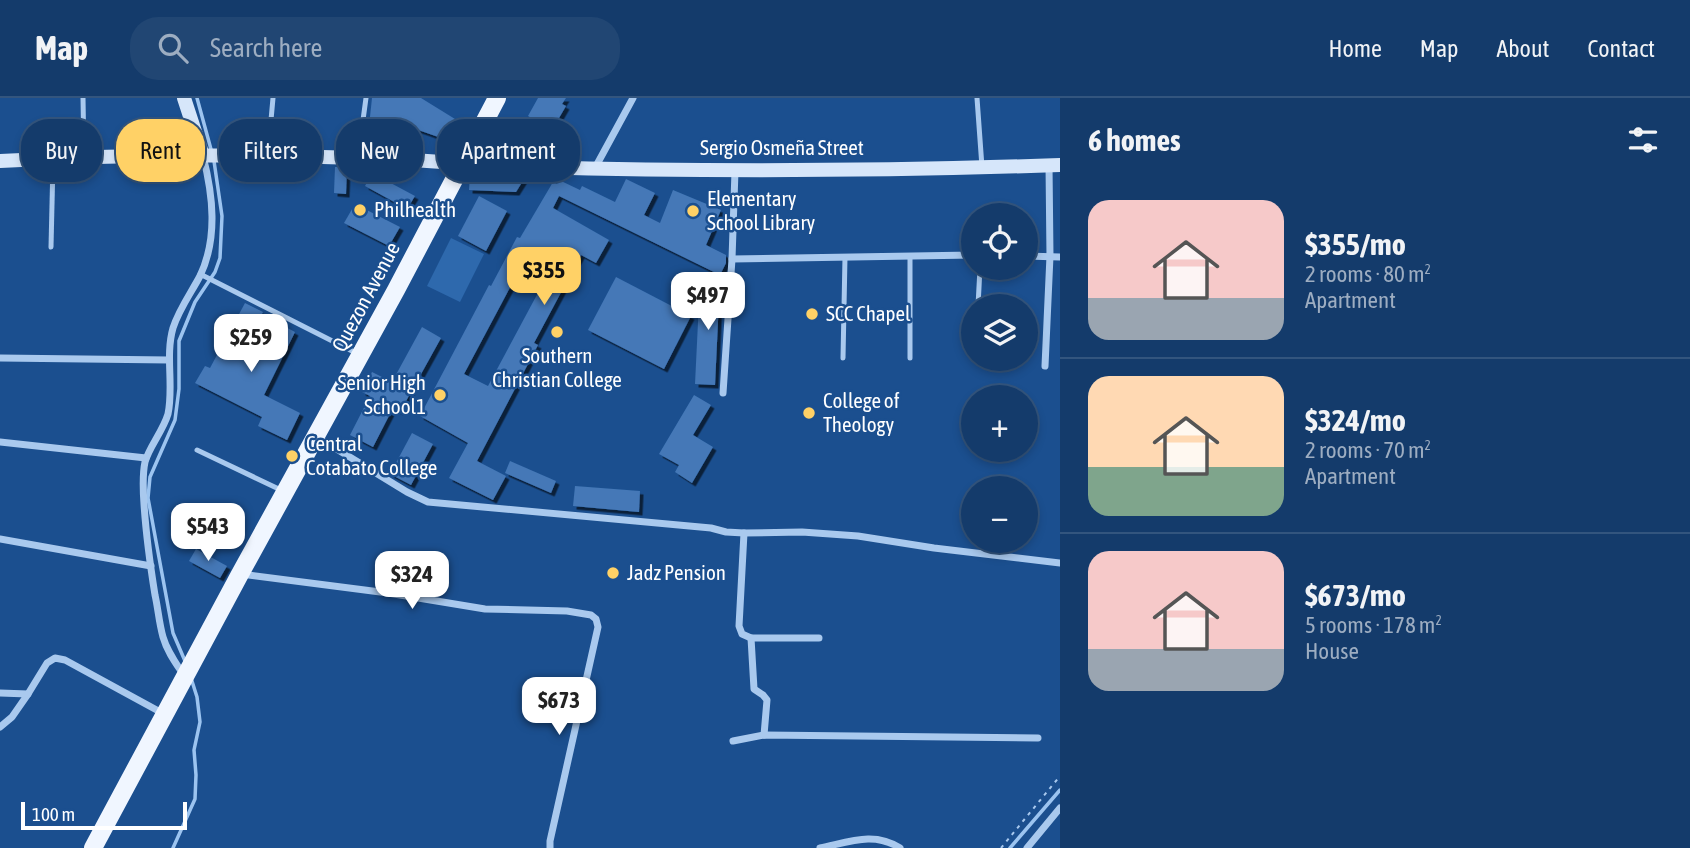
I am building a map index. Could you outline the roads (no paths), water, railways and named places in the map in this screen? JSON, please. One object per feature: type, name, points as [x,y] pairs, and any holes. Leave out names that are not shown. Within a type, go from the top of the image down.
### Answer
[{"type":"main road","name":"Quezon Avenue","points":[[486,119],[497,98]]},
{"type":"main road","name":"Quezon Avenue","points":[[93,848],[453,182]]},
{"type":"street","points":[[184,98],[191,119]]},
{"type":"street","points":[[594,168],[633,98]]},
{"type":"street","name":"Sergio Osmeña Street","points":[[0,161],[21,160]]},
{"type":"street","points":[[186,678],[172,659],[163,636],[146,537],[143,479],[146,458],[168,413],[169,360],[177,316],[203,276],[208,253],[212,232],[212,205],[205,164]]},
{"type":"street","points":[[1045,366],[1054,165]]},
{"type":"street","name":"Sergio Osmeña Street","points":[[580,168],[735,171],[1054,165]]},
{"type":"street","points":[[723,393],[735,171]]},
{"type":"street","points":[[732,259],[961,255]]},
{"type":"street","points":[[1038,256],[1060,257]]},
{"type":"street","points":[[0,358],[169,360]]},
{"type":"street","points":[[317,437],[428,502],[711,528],[726,532],[802,532],[858,536],[1060,563]]},
{"type":"street","points":[[0,442],[146,458]]},
{"type":"street","points":[[744,533],[739,626],[742,634],[751,638],[819,638]]},
{"type":"street","points":[[0,539],[150,566]]},
{"type":"street","points":[[240,574],[388,593],[485,609],[568,611],[592,615],[598,626],[550,848]]},
{"type":"street","points":[[751,638],[754,689],[766,700],[764,735]]},
{"type":"street","points":[[0,727],[12,717],[47,663],[55,658],[65,660],[165,715]]},
{"type":"street","points":[[0,693],[29,694]]},
{"type":"street","points":[[733,741],[764,735],[1038,738]]},
{"type":"street","points":[[1027,848],[1060,808]]},
{"type":"street","points":[[820,848],[870,838],[890,841],[900,848]]},
{"type":"lane","points":[[83,98],[83,119]]},
{"type":"lane","points":[[271,119],[273,98]]},
{"type":"lane","points":[[363,119],[366,98]]},
{"type":"lane","points":[[977,98],[982,167]]},
{"type":"lane","points":[[51,247],[52,182]]},
{"type":"lane","points":[[843,358],[845,257]]},
{"type":"lane","points":[[910,257],[911,358]]},
{"type":"lane","points":[[203,276],[360,356]]},
{"type":"lane","points":[[197,450],[286,493]]},
{"type":"waterway","points":[[197,98],[212,153]]},
{"type":"waterway","points":[[185,661],[173,633],[148,498],[150,477],[175,420],[179,389],[179,341],[195,302],[215,272],[220,258],[222,216],[214,161]]},
{"type":"waterway","points":[[173,848],[195,799],[194,750],[200,722],[191,678]]},
{"type":"waterway","points":[[1010,848],[1060,790]]},
{"type":"place","name":"Philhealth","points":[[360,210]]},
{"type":"place","name":"Elementary School Library","points":[[693,211]]},
{"type":"place","name":"SCC Chapel","points":[[812,314]]},
{"type":"place","name":"Southern Christian College","points":[[557,332]]},
{"type":"place","name":"Senior High School1","points":[[440,395]]},
{"type":"place","name":"College of Theology","points":[[809,413]]},
{"type":"place","name":"Central Cotabato College","points":[[292,456]]},
{"type":"place","name":"Jadz Pension","points":[[613,573]]}]
